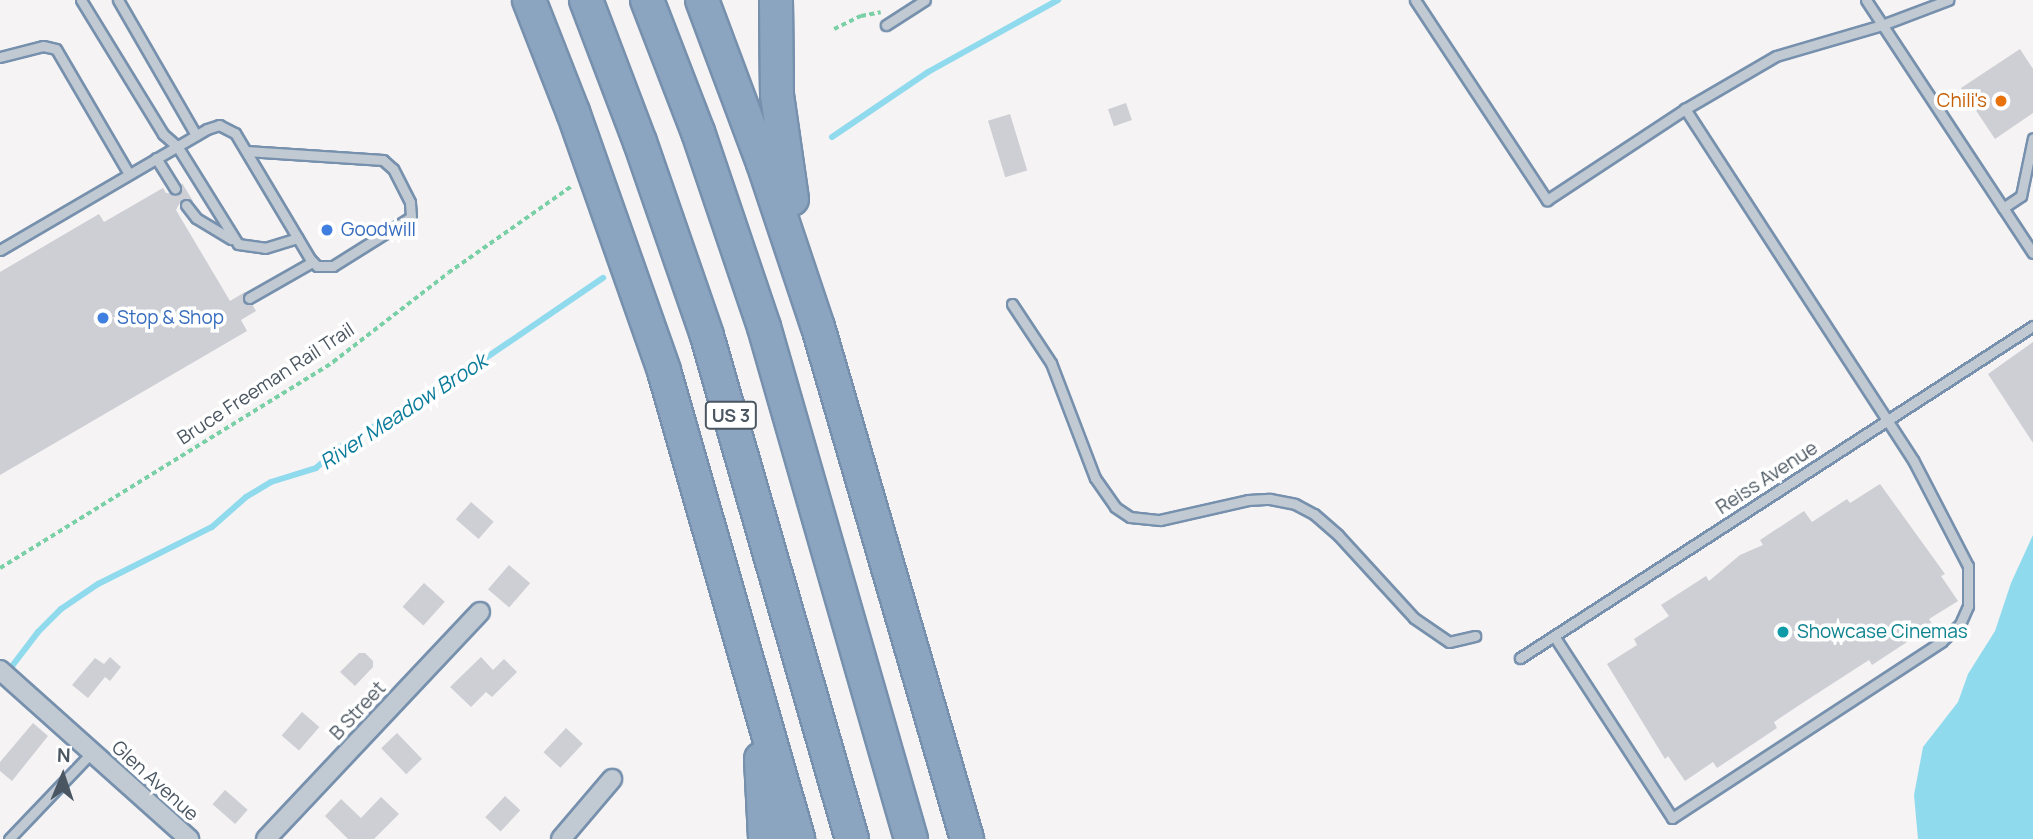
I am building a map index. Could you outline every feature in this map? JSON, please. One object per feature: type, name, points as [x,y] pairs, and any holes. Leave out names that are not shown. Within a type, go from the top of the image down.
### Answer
[{"type":"highway","points":[[529,0],[573,112],[642,306],[684,436],[798,839]]},
{"type":"highway","name":"US 3","points":[[586,0],[640,142],[706,335],[852,839]]},
{"type":"highway","name":"US 3","points":[[647,0],[698,132],[764,327],[911,839]]},
{"type":"highway","points":[[702,0],[763,163],[818,327],[967,839]]},
{"type":"highway","points":[[776,0],[775,66],[783,146],[818,327]]},
{"type":"highway","points":[[740,636],[761,763],[765,839]]},
{"type":"highway","points":[[914,656],[984,839]]},
{"type":"street","name":"B Street","points":[[266,839],[480,611]]},
{"type":"street","name":"Glen Avenue","points":[[7,676],[189,839]]},
{"type":"street","points":[[561,839],[612,779]]},
{"type":"lane","points":[[81,0],[163,134],[177,146],[238,244]]},
{"type":"lane","points":[[118,0],[196,135]]},
{"type":"lane","points":[[886,25],[925,0]]},
{"type":"lane","points":[[1415,0],[1547,201],[1685,108],[1776,56],[1882,25],[1948,0]]},
{"type":"lane","points":[[1866,0],[2033,253]]},
{"type":"lane","points":[[0,57],[43,46],[56,49],[129,174]]},
{"type":"lane","points":[[1553,636],[1672,818],[1942,641],[1960,624],[1968,606],[1968,566],[1913,460],[1685,108]]},
{"type":"lane","points":[[0,250],[211,127],[228,128],[246,151],[312,262],[320,267],[333,266],[409,220],[412,205],[393,169],[383,159],[246,151]]},
{"type":"lane","points":[[2003,208],[2021,195],[2033,138]]},
{"type":"lane","points":[[156,158],[175,188]]},
{"type":"lane","points":[[186,205],[196,218],[238,244],[265,248],[298,238]]},
{"type":"lane","points":[[249,298],[312,262]]},
{"type":"lane","points":[[1012,304],[1051,363],[1095,478],[1115,507],[1130,517],[1160,520],[1248,500],[1270,499],[1294,504],[1314,514],[1338,535],[1389,595],[1422,624],[1449,642],[1475,636]]},
{"type":"lane","name":"Reiss Avenue","points":[[1520,658],[2033,326]]},
{"type":"lane","points":[[9,839],[92,752]]},
{"type":"path","points":[[834,29],[873,13],[902,14]]},
{"type":"path","name":"Bruce Freeman Rail Trail","points":[[0,568],[333,362],[448,273],[572,186]]},
{"type":"water","points":[[2033,535],[2033,839],[1918,839],[1914,795],[1923,747],[1958,702],[1968,674],[1995,631],[2011,583]]},
{"type":"building","name":"Chili's","points":[[2020,49],[2033,69],[2033,113],[1995,139],[1961,88]]},
{"type":"building","points":[[1126,103],[1132,120],[1114,126],[1108,109]]},
{"type":"building","points":[[1010,114],[1027,170],[1005,177],[988,121]]},
{"type":"building","points":[[182,183],[193,201],[182,199],[176,210],[230,301],[245,292],[243,302],[252,304],[256,311],[241,320],[247,331],[0,475],[0,272],[99,214],[104,222],[163,188],[166,193],[178,194]]},
{"type":"building","points":[[2033,342],[2033,443],[1988,374]]},
{"type":"building","name":"Showcase Cinemas","points":[[1880,484],[1945,574],[1941,576],[1958,601],[1929,619],[1933,625],[1872,665],[1869,660],[1804,702],[1774,722],[1777,728],[1717,768],[1713,762],[1685,781],[1668,756],[1665,759],[1607,664],[1637,645],[1634,639],[1669,616],[1661,605],[1706,576],[1709,581],[1740,555],[1763,545],[1760,540],[1804,511],[1812,522],[1847,499],[1850,503]]},
{"type":"building","points":[[471,502],[494,522],[479,539],[456,519]]},
{"type":"building","points":[[509,565],[530,583],[509,608],[488,589]]},
{"type":"building","points":[[424,583],[445,602],[423,626],[403,607]]},
{"type":"building","points":[[359,653],[365,653],[373,661],[373,667],[355,686],[340,672]]},
{"type":"building","points":[[110,657],[121,667],[110,681],[105,677],[88,698],[72,685],[95,658],[104,664]]},
{"type":"building","points":[[481,657],[493,670],[504,659],[517,672],[492,697],[486,692],[471,707],[450,687]]},
{"type":"building","points":[[302,712],[319,727],[299,750],[282,735]]},
{"type":"building","points":[[33,723],[48,736],[12,781],[0,771],[0,762]]},
{"type":"building","points":[[566,728],[583,744],[560,768],[543,752]]},
{"type":"building","points":[[397,733],[422,759],[406,774],[381,748]]},
{"type":"building","points":[[225,790],[248,810],[235,824],[213,804]]},
{"type":"building","points":[[505,796],[520,810],[501,832],[485,817]]},
{"type":"building","points":[[381,797],[399,814],[374,839],[348,839],[325,816],[341,799],[361,818]]},
{"type":"waterway","name":"River Meadow Brook","points":[[832,137],[928,72],[1058,0]]},
{"type":"waterway","name":"River Meadow Brook","points":[[6,674],[38,632],[61,609],[98,584],[212,527],[246,497],[271,482],[316,468],[340,447],[471,368],[603,278]]},
{"type":"place","name":"Chili's","points":[[2001,101]]},
{"type":"place","name":"Goodwill","points":[[327,230]]},
{"type":"place","name":"Stop & Shop","points":[[103,318]]},
{"type":"place","name":"Showcase Cinemas","points":[[1783,632]]}]
